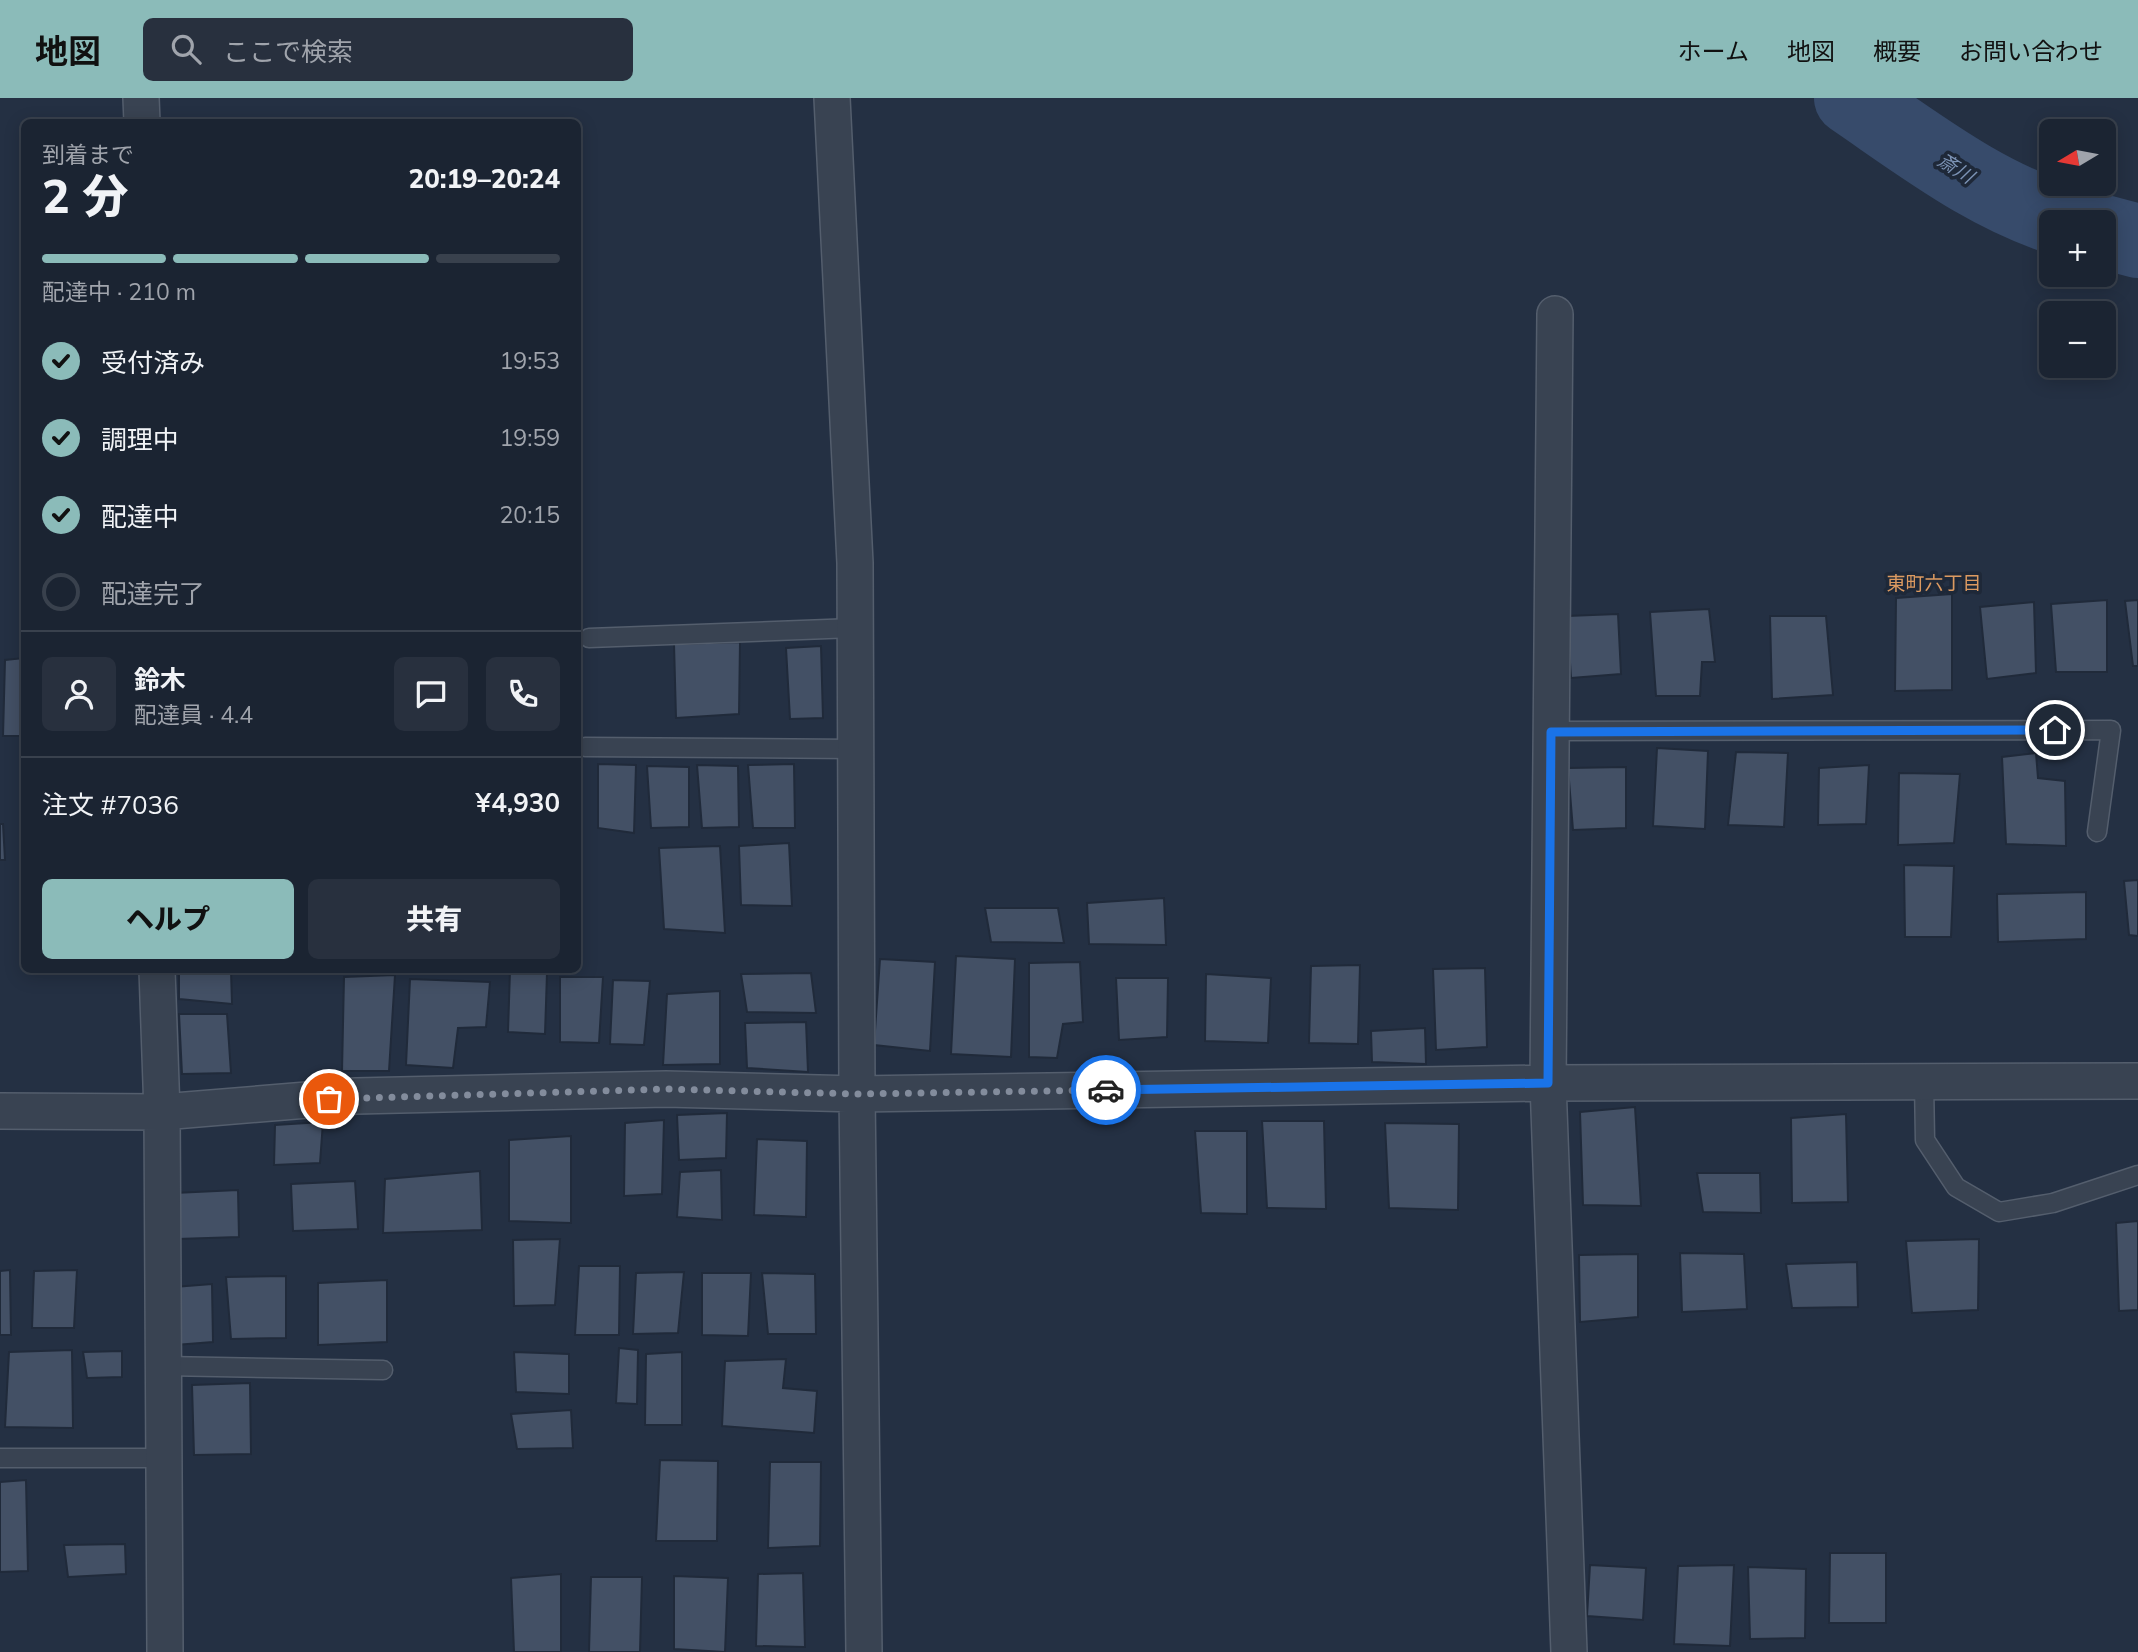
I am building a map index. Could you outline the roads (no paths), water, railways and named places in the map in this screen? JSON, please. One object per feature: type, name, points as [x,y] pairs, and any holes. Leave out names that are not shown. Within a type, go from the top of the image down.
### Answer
[{"type":"street","points":[[141,98],[142,119]]},
{"type":"street","points":[[832,98],[855,562],[854,749],[864,1652]]},
{"type":"street","points":[[1555,314],[1548,1083],[1569,1652]]},
{"type":"street","points":[[157,973],[162,1112],[165,1652]]},
{"type":"street","points":[[0,1111],[162,1112],[356,1096],[666,1089],[857,1094],[1548,1083],[2138,1081]]},
{"type":"lane","points":[[589,638],[854,628]]},
{"type":"lane","points":[[1551,732],[2111,730],[2097,832]]},
{"type":"lane","points":[[585,747],[854,749]]},
{"type":"lane","points":[[1924,1082],[1925,1140],[1956,1187],[1999,1212],[2053,1203],[2138,1175]]},
{"type":"lane","points":[[164,1366],[383,1370]]},
{"type":"lane","points":[[0,1458],[164,1458]]},
{"type":"waterway","name":"斎川","points":[[1851,98],[1956,169],[2012,200],[2039,211]]},
{"type":"waterway","name":"斎川","points":[[2116,235],[2138,241]]},
{"type":"district","name":"東町六丁目","points":[[1934,583]]}]
